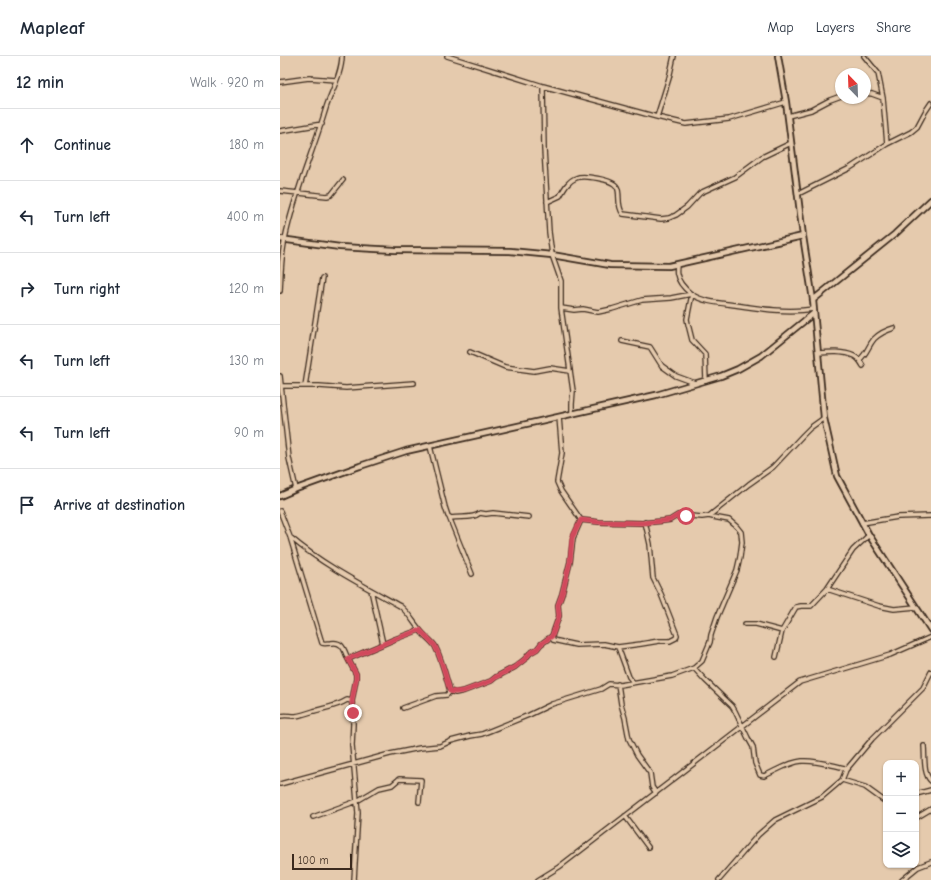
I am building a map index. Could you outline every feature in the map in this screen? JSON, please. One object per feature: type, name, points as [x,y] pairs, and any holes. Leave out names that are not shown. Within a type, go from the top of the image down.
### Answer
[{"type":"street","points":[[280,291],[282,239],[342,65],[342,56]]},
{"type":"street","points":[[447,56],[543,86],[686,124],[729,119],[786,102]]},
{"type":"street","points":[[657,117],[674,56]]},
{"type":"street","points":[[778,56],[786,102],[803,236],[813,300],[824,418],[837,476],[869,535],[931,630]]},
{"type":"street","points":[[864,56],[878,73],[883,98],[887,144]]},
{"type":"street","points":[[280,82],[309,78],[336,80]]},
{"type":"street","points":[[543,86],[544,149],[549,232],[552,255],[561,281],[561,308],[573,391],[572,414]]},
{"type":"street","points":[[871,94],[883,98]]},
{"type":"street","points":[[788,116],[812,110],[835,98]]},
{"type":"street","points":[[798,194],[850,168],[887,144],[911,132],[917,127],[931,103]]},
{"type":"street","points":[[280,132],[322,124]]},
{"type":"street","points":[[547,202],[560,196],[570,181],[583,176],[602,179],[616,185],[620,208],[623,214],[661,219],[669,218],[688,207],[700,193],[735,177],[762,157],[791,143]]},
{"type":"street","points":[[280,191],[325,196],[331,194],[343,180]]},
{"type":"street","points":[[813,300],[895,234],[931,200]]},
{"type":"street","points":[[282,239],[340,246],[395,250],[510,251],[552,255],[610,265],[668,266],[803,236]]},
{"type":"street","points":[[677,265],[678,279],[683,286],[692,294],[705,301],[772,311],[814,311]]},
{"type":"street","points":[[304,386],[322,278]]},
{"type":"street","points":[[561,308],[574,310],[583,309],[598,312],[642,300],[671,298],[692,294]]},
{"type":"street","points":[[692,294],[687,319],[692,340],[705,354],[706,381]]},
{"type":"street","points":[[280,496],[360,466],[406,452],[656,395],[727,374],[761,356],[814,311]]},
{"type":"street","points":[[859,360],[864,357],[875,338],[894,328]]},
{"type":"street","points":[[622,341],[650,347],[662,366],[676,376],[696,384]]},
{"type":"street","points":[[470,352],[505,367],[534,371],[550,368],[570,371]]},
{"type":"street","points":[[818,353],[845,353],[854,356],[863,366]]},
{"type":"street","points":[[280,376],[289,458],[296,489]]},
{"type":"street","points":[[281,386],[346,388],[414,383]]},
{"type":"street","points":[[280,784],[390,754],[440,746],[451,741],[482,734],[561,700],[601,689],[609,684],[672,676],[694,668],[702,661],[710,642],[717,617],[737,570],[742,542],[741,532],[729,520],[709,516],[702,517],[678,515],[670,520],[645,522],[599,522],[581,520],[561,491],[557,482],[562,453],[559,417]]},
{"type":"street","points":[[709,516],[772,467],[810,428],[824,418]]},
{"type":"street","points":[[430,446],[448,516],[472,574]]},
{"type":"street","points":[[280,511],[290,537],[322,643],[340,643],[356,674],[352,701],[352,745],[358,813],[354,880]]},
{"type":"street","points":[[448,516],[451,518],[472,517],[477,516],[480,513],[493,513],[529,517]]},
{"type":"street","points":[[862,523],[898,517],[931,516]]},
{"type":"street","points":[[450,691],[464,691],[491,681],[515,667],[552,636],[559,616],[558,605],[570,562],[572,538],[581,520]]},
{"type":"street","points":[[552,636],[553,640],[576,646],[604,644],[618,647],[659,641],[670,641],[676,638],[677,635],[653,578],[650,544],[645,522]]},
{"type":"street","points":[[776,657],[782,631],[796,607],[811,606],[827,589],[853,550],[869,535]]},
{"type":"street","points":[[290,537],[315,557],[400,606],[406,611],[435,647],[450,691]]},
{"type":"street","points":[[827,589],[879,606],[894,609],[916,607]]},
{"type":"street","points":[[371,590],[383,644]]},
{"type":"street","points":[[745,624],[756,624],[782,631]]},
{"type":"street","points":[[348,659],[420,630]]},
{"type":"street","points":[[538,880],[559,868],[800,682],[890,655],[931,637]]},
{"type":"street","points":[[618,647],[629,677],[633,682]]},
{"type":"street","points":[[694,668],[732,706],[753,747],[755,763],[760,775],[764,776],[790,764],[801,761],[845,768],[846,770]]},
{"type":"street","points":[[719,880],[758,835],[774,820],[822,797],[842,780],[846,770],[872,739],[923,688],[931,672]]},
{"type":"street","points":[[618,684],[620,704],[625,718],[629,739],[637,755],[650,773],[652,787],[656,793]]},
{"type":"street","points":[[403,708],[436,696],[446,695],[450,691]]},
{"type":"street","points":[[280,716],[303,714],[326,708],[347,700],[352,701]]},
{"type":"street","points":[[924,746],[926,773],[928,779],[931,781]]},
{"type":"street","points":[[313,817],[357,801],[379,788],[392,785],[399,778],[421,780],[419,802]]},
{"type":"street","points":[[842,780],[865,787],[883,800]]},
{"type":"street","points":[[919,793],[931,790]]},
{"type":"street","points":[[919,816],[931,809]]},
{"type":"street","points":[[625,816],[648,847]]},
{"type":"street","points":[[902,880],[918,867],[931,862]]},
{"type":"route","points":[[353,713],[352,701],[355,689],[356,674],[348,659],[420,630],[435,647],[450,691],[455,692],[464,691],[491,681],[515,667],[530,653],[537,649],[552,636],[559,616],[558,605],[570,562],[572,538],[581,520],[592,522],[642,523],[670,520],[674,516],[678,515],[686,516]]}]
